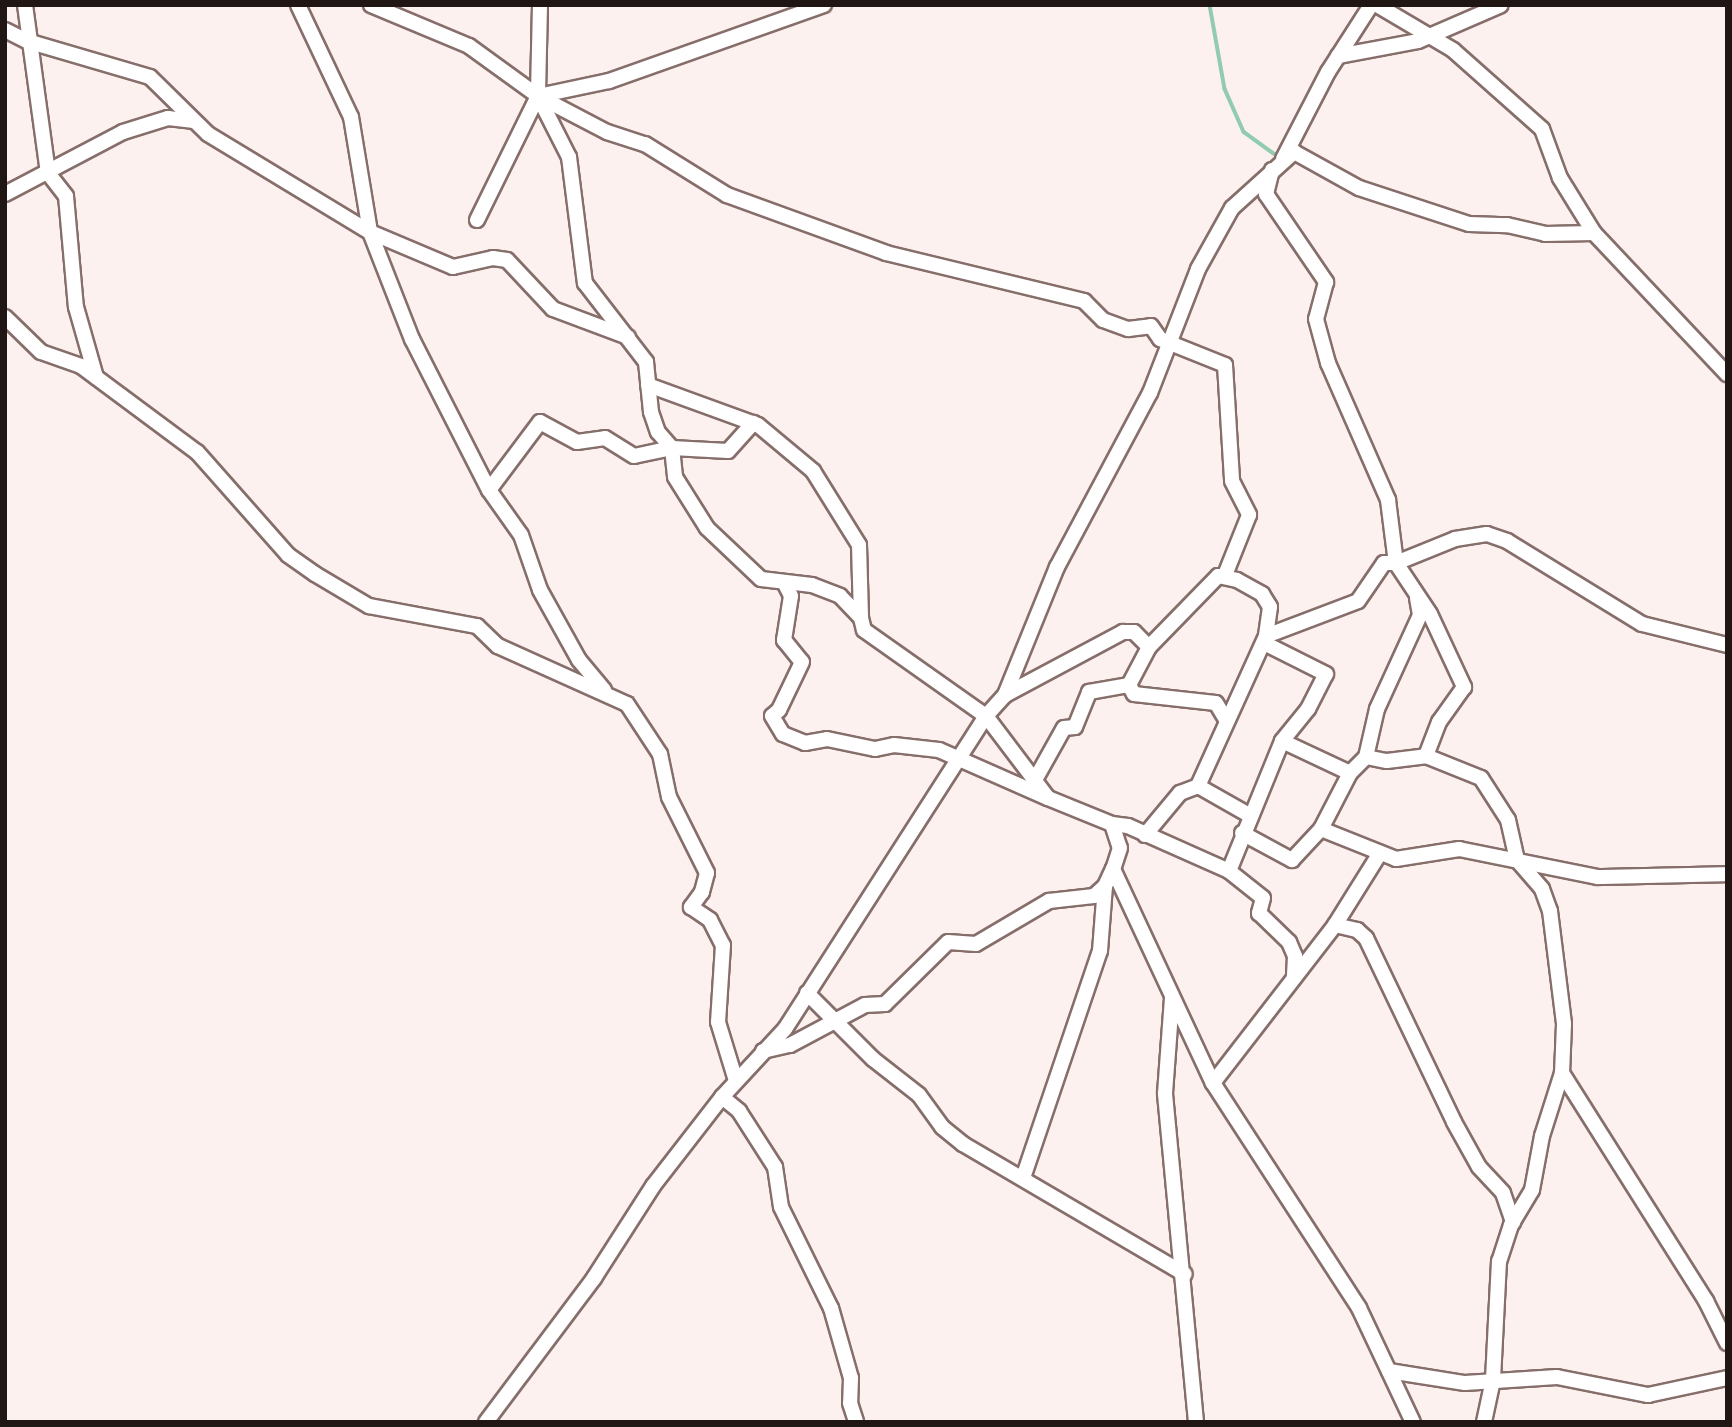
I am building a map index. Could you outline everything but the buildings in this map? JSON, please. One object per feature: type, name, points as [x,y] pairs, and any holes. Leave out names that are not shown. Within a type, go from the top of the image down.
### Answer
[{"type":"street","points":[[25,5],[27,41],[48,173],[66,197],[76,307],[96,377]]},
{"type":"street","points":[[298,5],[351,117],[370,232],[412,339],[489,490],[521,535],[540,590],[579,660],[606,693]]},
{"type":"street","points":[[371,5],[469,46],[538,96],[607,132],[640,142],[727,195],[781,217],[886,253],[1084,301],[1103,320],[1128,329],[1147,325],[1167,341],[1197,351],[1228,371],[1225,411],[1232,481],[1248,515],[1225,575],[1203,587],[1149,647],[1129,685]]},
{"type":"street","points":[[477,220],[538,96],[540,5]]},
{"type":"street","points":[[538,96],[609,81],[824,5]]},
{"type":"street","points":[[1371,5],[1338,55],[1277,164],[1266,194],[1326,282],[1316,319],[1328,363],[1388,500],[1396,563],[1415,588],[1464,687],[1439,722],[1426,756]]},
{"type":"street","points":[[1377,5],[1453,50],[1542,129],[1560,178],[1594,233],[1727,374]]},
{"type":"street","points":[[1338,55],[1430,36],[1501,5]]},
{"type":"street","points":[[5,30],[27,41],[150,76],[192,121],[370,232],[453,267],[493,258],[507,260],[552,309],[628,337]]},
{"type":"street","points":[[538,96],[569,157],[585,283],[646,362],[657,432],[672,448],[674,474],[707,528],[761,579],[828,591],[861,618]]},
{"type":"street","points":[[5,194],[123,132],[168,118],[192,121]]},
{"type":"street","points":[[486,1422],[722,1097],[759,1052],[782,1032],[961,759],[986,716],[1004,695],[1057,567],[1150,393],[1167,341],[1198,269],[1232,208],[1277,164],[1294,152],[1359,188],[1469,224],[1545,234],[1594,233]]},
{"type":"street","points":[[5,317],[41,352],[96,377],[197,452],[288,555],[315,575],[369,606],[477,626],[498,646],[627,704],[660,754],[663,780],[676,816],[706,873],[702,892],[691,906],[710,920],[723,945],[718,1022],[736,1081]]},
{"type":"street","points":[[648,385],[753,423],[813,471],[853,529],[861,551],[861,618],[864,630],[986,716],[1036,778],[1048,798]]},
{"type":"street","points":[[489,490],[540,422],[577,442],[604,438],[634,456],[672,448],[728,451],[753,423]]},
{"type":"street","points":[[1265,640],[1358,600],[1384,563],[1396,563],[1455,539],[1487,534],[1507,541],[1610,608],[1642,624],[1727,645]]},
{"type":"street","points":[[1145,835],[1180,793],[1198,786],[1265,640],[1269,603],[1259,591],[1225,575]]},
{"type":"street","points":[[785,584],[791,596],[783,640],[802,662],[779,710],[772,716],[783,734],[805,743],[827,739],[874,749],[920,746],[961,759],[1048,798],[1229,871],[1264,900],[1259,913],[1289,942],[1294,978]]},
{"type":"street","points":[[1242,833],[1292,860],[1321,830],[1350,773],[1366,757],[1377,709],[1420,615],[1415,588]]},
{"type":"street","points":[[1004,695],[1123,632],[1135,632],[1149,647]]},
{"type":"street","points":[[1229,871],[1242,833],[1282,741],[1308,709],[1326,674],[1265,640]]},
{"type":"street","points":[[1129,685],[1134,694],[1216,703],[1227,721]]},
{"type":"street","points":[[1036,778],[1064,727],[1076,727],[1089,692],[1129,685]]},
{"type":"street","points":[[1282,741],[1350,773]]},
{"type":"street","points":[[1366,757],[1387,761],[1426,756],[1465,768],[1489,785],[1508,820],[1517,860],[1548,900],[1564,1024],[1562,1073],[1542,1136],[1532,1190],[1513,1222],[1497,1273],[1493,1380],[1484,1422]]},
{"type":"street","points":[[1198,786],[1251,816]]},
{"type":"street","points":[[1023,1178],[1100,951],[1105,886],[1120,848],[1112,824]]},
{"type":"street","points":[[1321,830],[1396,859],[1459,849],[1606,878],[1727,874]]},
{"type":"street","points":[[1213,1083],[1255,1034],[1335,925],[1380,853]]},
{"type":"street","points":[[1113,869],[1213,1083],[1317,1237],[1389,1371],[1413,1422]]},
{"type":"street","points":[[759,1052],[790,1045],[865,1005],[885,1004],[947,942],[976,944],[1046,902],[1090,897],[1105,886]]},
{"type":"street","points":[[1335,925],[1357,930],[1366,938],[1454,1122],[1479,1167],[1503,1193],[1513,1222]]},
{"type":"street","points":[[807,993],[873,1059],[919,1095],[947,1132],[1185,1274]]},
{"type":"street","points":[[1172,998],[1165,1094],[1185,1274],[1196,1422]]},
{"type":"street","points":[[1562,1073],[1706,1301],[1727,1343]]},
{"type":"street","points":[[722,1097],[739,1111],[775,1167],[781,1207],[831,1308],[851,1378],[850,1403],[856,1422]]},
{"type":"street","points":[[1389,1371],[1455,1383],[1557,1377],[1648,1395],[1727,1378]]},
{"type":"waterway","points":[[1210,5],[1225,89],[1244,132],[1280,158]]}]
